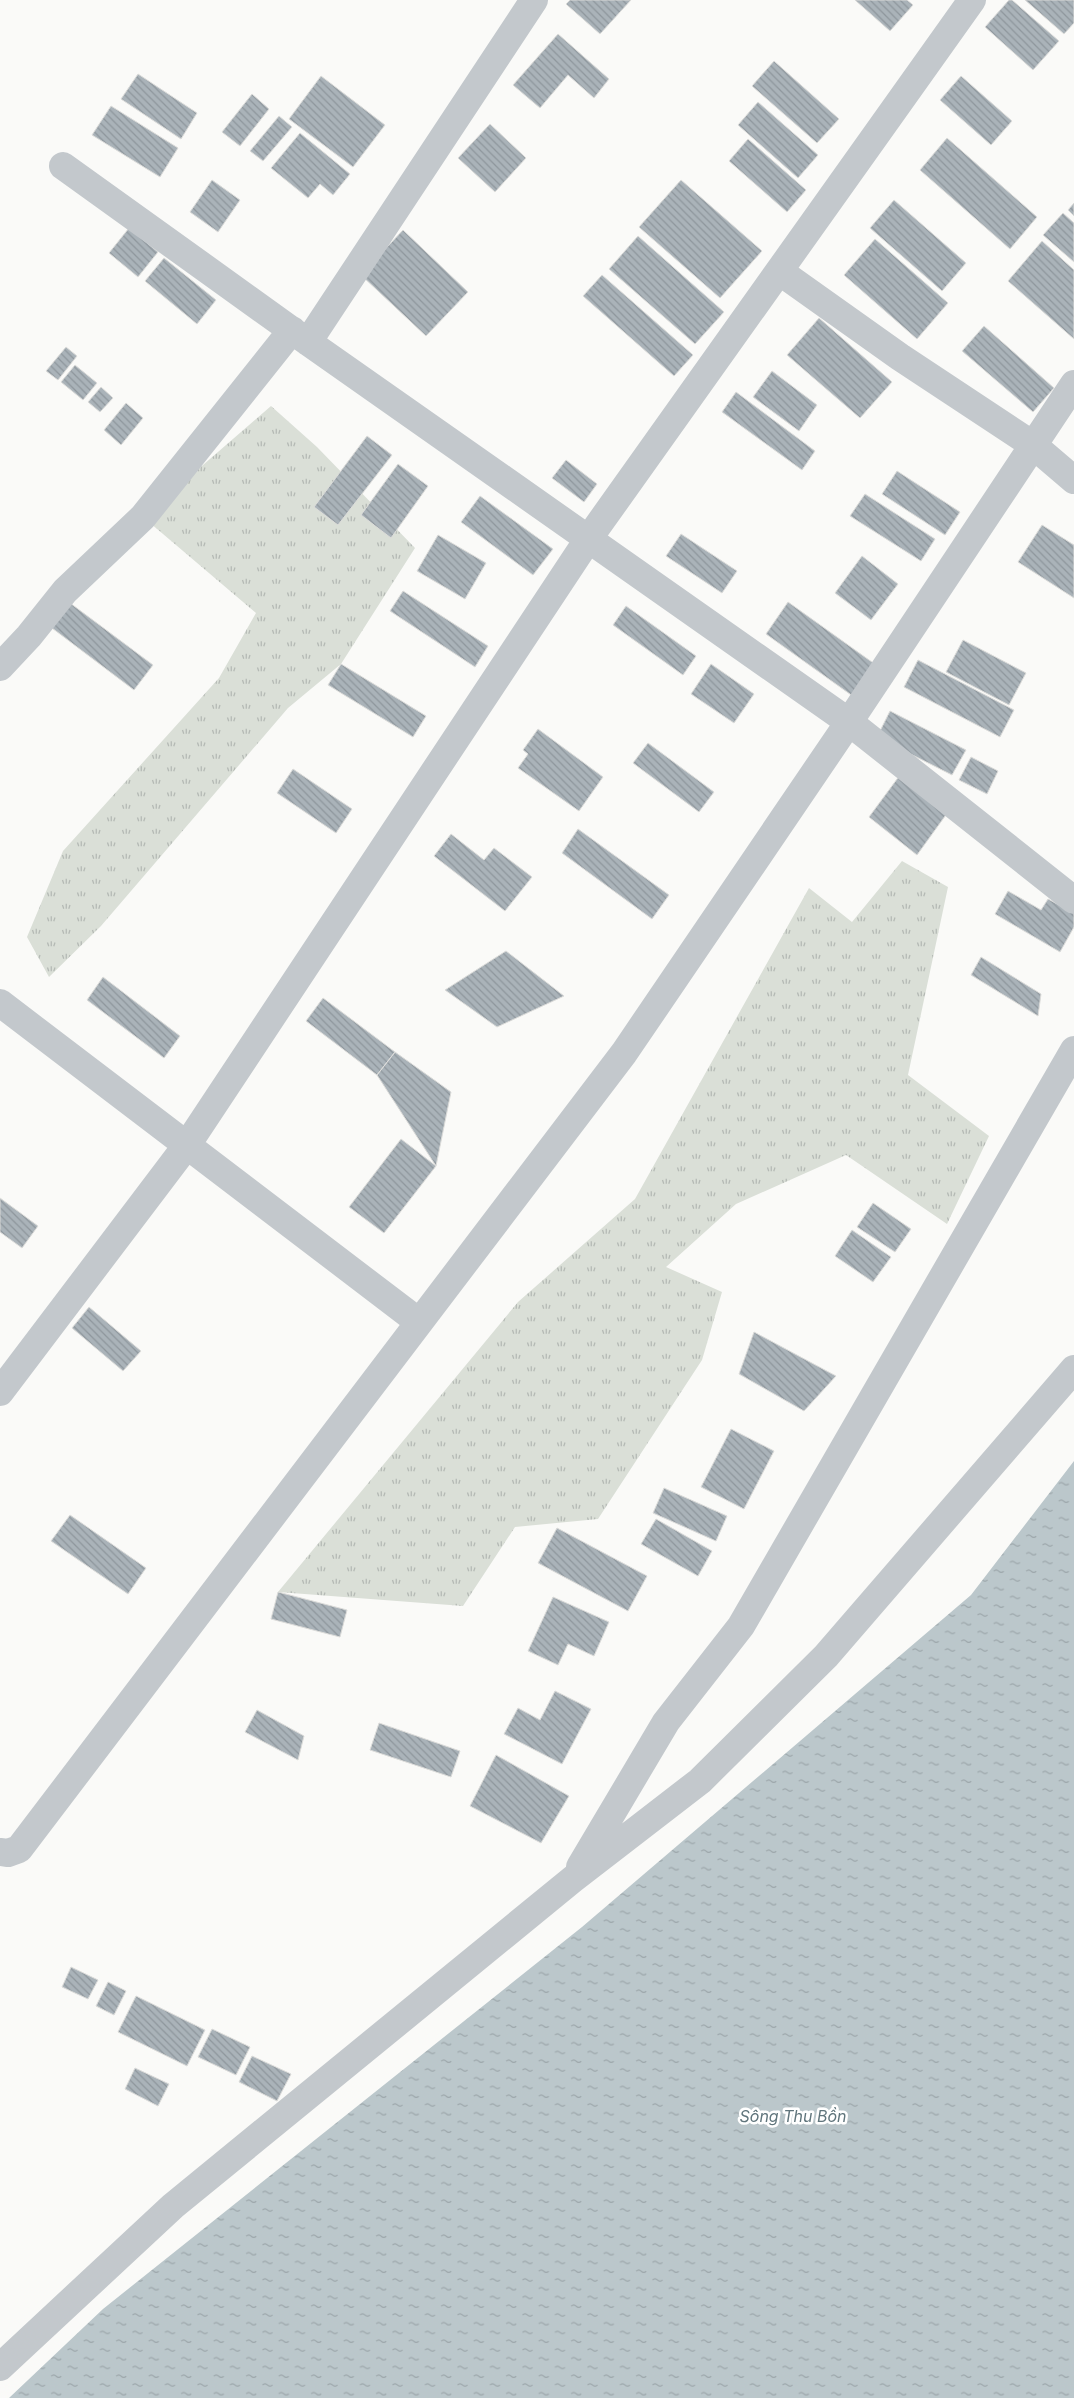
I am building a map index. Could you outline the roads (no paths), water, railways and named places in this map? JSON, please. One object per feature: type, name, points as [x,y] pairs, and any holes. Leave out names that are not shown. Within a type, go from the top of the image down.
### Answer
[{"type":"street","points":[[0,667],[65,591],[143,517],[300,336],[534,0]]},
{"type":"street","points":[[0,1392],[187,1145],[589,538],[972,0]]},
{"type":"street","points":[[63,166],[300,336],[850,722],[1074,900]]},
{"type":"street","points":[[779,271],[900,357],[1033,445],[1074,480]]},
{"type":"street","points":[[0,1852],[19,1849],[624,1053],[850,722],[1074,384]]},
{"type":"street","points":[[0,1003],[420,1322]]},
{"type":"street","points":[[573,1878],[666,1722],[740,1626],[1074,1050]]},
{"type":"street","points":[[0,2367],[173,2206],[573,1878],[700,1781],[826,1656],[1074,1369]]},
{"type":"water","name":"Sông Thu Bồn","points":[[1074,1461],[1074,2398],[9,2398],[103,2309],[582,1927],[971,1595]]}]
